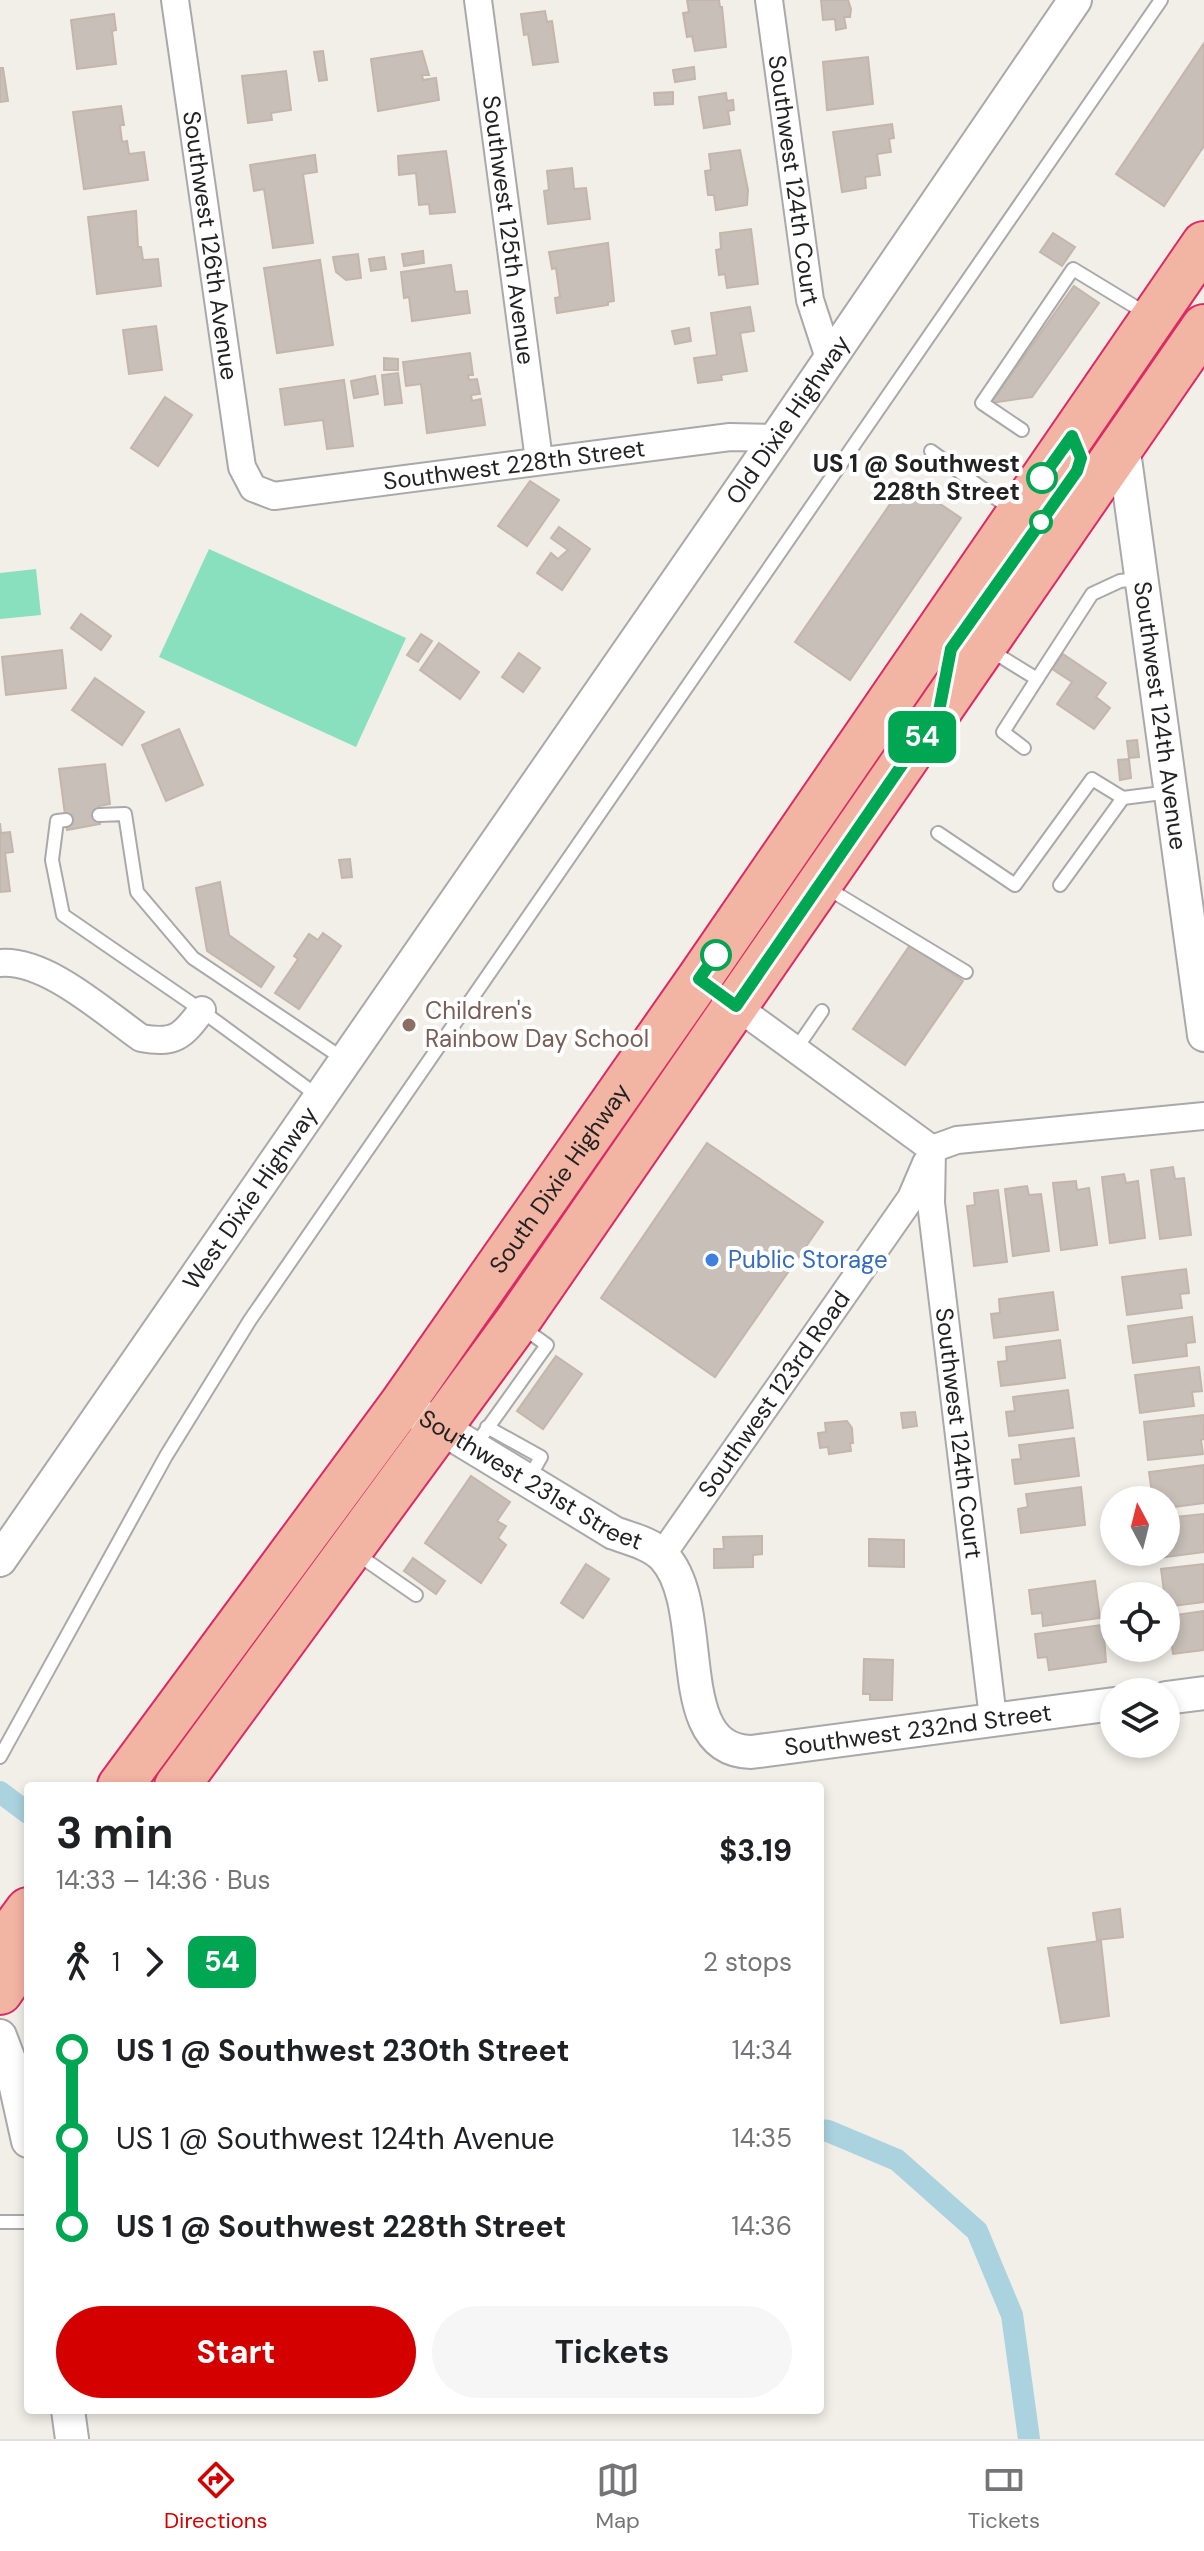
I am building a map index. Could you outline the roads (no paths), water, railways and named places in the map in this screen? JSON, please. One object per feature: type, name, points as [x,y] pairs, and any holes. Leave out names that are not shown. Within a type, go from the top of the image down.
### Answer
[{"type":"highway","name":"South Dixie Highway","points":[[123,1782],[402,1404],[699,979],[1204,244]]},
{"type":"highway","name":"South Dixie Highway","points":[[180,1782],[351,1549],[467,1434],[500,1382],[517,1322],[1123,444],[1184,382],[1204,327]]},
{"type":"highway","points":[[1106,386],[1184,382]]},
{"type":"highway","points":[[939,711],[951,649],[1077,471],[1081,458],[1072,436]]},
{"type":"highway","points":[[154,1782],[169,1719]]},
{"type":"highway","points":[[0,1948],[24,1915]]},
{"type":"highway","points":[[0,1992],[24,1957]]},
{"type":"highway","points":[[0,2026],[24,1994]]},
{"type":"street","name":"Southwest 126th Avenue","points":[[175,0],[242,467],[253,488]]},
{"type":"street","name":"Southwest 125th Avenue","points":[[478,0],[539,460]]},
{"type":"street","name":"Southwest 124th Court","points":[[769,0],[810,300],[829,358]]},
{"type":"street","name":"Old Dixie Highway","points":[[498,836],[776,438],[1068,4]]},
{"type":"street","name":"Southwest 228th Street","points":[[253,488],[274,496],[730,437],[776,438]]},
{"type":"street","name":"Southwest 124th Avenue","points":[[1123,444],[1204,1035]]},
{"type":"street","name":"West Dixie Highway","points":[[0,1560],[498,836]]},
{"type":"street","points":[[0,963],[11,962],[48,973],[141,1038],[158,1041],[175,1039],[186,1031],[202,1010]]},
{"type":"street","points":[[699,979],[932,1149],[957,1140],[1204,1116]]},
{"type":"street","name":"Southwest 124th Court","points":[[932,1149],[931,1203],[993,1718]]},
{"type":"street","name":"Southwest 123rd Road","points":[[662,1555],[911,1198],[932,1149]]},
{"type":"street","points":[[880,1244],[894,1237],[907,1236],[918,1240],[937,1255]]},
{"type":"street","name":"Southwest 231st Street","points":[[402,1404],[467,1434],[527,1480],[614,1533],[662,1555]]},
{"type":"street","name":"Southwest 232nd Street","points":[[662,1555],[678,1578],[686,1605],[700,1709],[713,1737],[722,1745],[751,1752],[1100,1706]]},
{"type":"street","points":[[1180,1696],[1204,1693]]},
{"type":"street","points":[[0,2036],[11,2065],[24,2123]]},
{"type":"street","points":[[69,2414],[72,2439]]},
{"type":"lane","points":[[0,1757],[154,1476],[250,1320],[1161,0]]},
{"type":"lane","points":[[1022,430],[982,403],[1073,269],[1153,318]]},
{"type":"lane","points":[[931,451],[1018,514]]},
{"type":"lane","points":[[1024,748],[1003,732],[1092,594],[1120,581],[1141,579]]},
{"type":"lane","points":[[984,646],[1037,679]]},
{"type":"lane","points":[[938,833],[1015,885],[1092,779],[1123,798],[1170,792]]},
{"type":"lane","points":[[1060,885],[1123,798]]},
{"type":"lane","points":[[99,815],[125,814],[137,892],[193,958],[345,1060]]},
{"type":"lane","points":[[66,820],[57,821],[52,860],[63,915],[202,1010],[320,1097]]},
{"type":"lane","points":[[820,884],[880,927],[966,972]]},
{"type":"lane","points":[[796,1049],[822,1011]]},
{"type":"lane","points":[[351,1549],[416,1595]]},
{"type":"lane","points":[[0,2222],[24,2222]]},
{"type":"waterway","points":[[0,1792],[24,1810]]},
{"type":"waterway","points":[[824,2130],[897,2160],[977,2231],[1012,2315],[1029,2439]]},
{"type":"place","name":"US 1 @ Southwest 228th Street","points":[[1042,478]]},
{"type":"place","name":"Children's Rainbow Day School","points":[[409,1025]]},
{"type":"place","name":"Public Storage","points":[[712,1260]]}]
